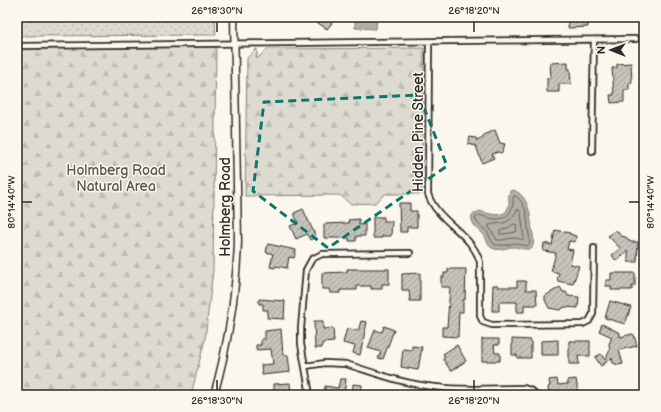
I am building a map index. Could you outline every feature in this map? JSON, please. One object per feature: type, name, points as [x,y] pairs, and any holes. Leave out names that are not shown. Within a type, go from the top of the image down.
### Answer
[{"type":"street","name":"Holmberg Road","points":[[214,395],[227,338],[237,273],[238,242],[234,17]]},
{"type":"street","points":[[17,46],[636,39]]},
{"type":"street","points":[[592,151],[594,40]]},
{"type":"street","name":"Hidden Pine Street","points":[[429,42],[428,194],[430,202],[435,209],[478,253],[480,262],[480,316],[484,322],[492,325],[583,324],[590,321],[593,314],[594,248]]},
{"type":"street","points":[[310,395],[301,344],[301,328],[306,270],[312,259],[322,254],[410,253]]},
{"type":"street","points":[[306,366],[325,363],[346,364],[411,383],[435,387],[457,389],[524,388],[533,393]]},
{"type":"highlighted area","points":[[419,95],[447,166],[328,248],[253,191],[264,102]]},
{"type":"green space","points":[[17,17],[215,17],[216,35],[17,36]]},
{"type":"green space","name":"Holmberg Road Natural Area","points":[[216,47],[213,270],[205,339],[191,395],[17,395],[17,49]]},
{"type":"green space","points":[[424,48],[422,194],[385,194],[375,203],[350,204],[340,195],[245,196],[247,58],[256,49],[257,59],[267,49]]},
{"type":"water","points":[[355,17],[377,17],[376,29],[355,28]]},
{"type":"water","points":[[514,190],[523,197],[528,206],[534,241],[532,248],[492,248],[484,235],[473,224],[472,215],[480,211],[497,215],[505,212],[508,209],[510,191]]},
{"type":"building","points":[[309,17],[328,17],[327,19],[332,23],[327,29]]},
{"type":"building","points":[[568,17],[579,17],[579,20],[588,21],[588,27],[568,28]]},
{"type":"building","points":[[568,62],[571,84],[559,84],[559,92],[547,92],[547,78],[551,78],[550,63]]},
{"type":"building","points":[[631,63],[632,83],[629,83],[629,90],[624,90],[624,102],[611,103],[610,95],[614,95],[612,68],[617,68],[617,64]]},
{"type":"building","points":[[495,130],[500,143],[505,144],[502,153],[498,152],[492,154],[494,158],[482,163],[476,146],[468,144],[470,137],[476,138],[477,141],[483,138],[484,135]]},
{"type":"building","points":[[399,203],[410,203],[410,211],[417,211],[417,227],[407,227],[407,232],[400,232]]},
{"type":"building","points":[[303,209],[316,237],[310,240],[307,234],[296,239],[290,226],[298,223],[294,213]]},
{"type":"building","points":[[373,217],[384,217],[384,221],[392,221],[391,236],[373,238]]},
{"type":"building","points":[[359,219],[359,225],[365,224],[365,236],[356,236],[356,241],[349,241],[349,238],[324,238],[324,224],[349,223],[348,220]]},
{"type":"building","points":[[555,230],[570,233],[576,236],[575,242],[569,241],[567,249],[573,250],[570,264],[579,266],[573,284],[557,281],[559,273],[551,271],[556,253],[543,251],[544,243],[552,245]]},
{"type":"building","points":[[616,230],[621,236],[626,237],[630,242],[638,242],[637,262],[628,262],[628,251],[616,261],[612,255],[620,248],[608,236]]},
{"type":"building","points":[[268,244],[296,250],[294,258],[289,257],[287,268],[276,266],[275,268],[270,267],[273,254],[266,252]]},
{"type":"building","points":[[347,269],[389,269],[389,284],[382,284],[382,289],[371,289],[371,286],[357,286],[357,290],[340,290],[340,293],[330,293],[329,289],[322,289],[322,273],[347,272]]},
{"type":"building","points":[[448,269],[466,269],[465,300],[463,300],[463,312],[459,312],[458,337],[442,336],[442,327],[447,327],[450,287],[441,287],[441,277],[444,277],[444,273],[448,273]]},
{"type":"building","points":[[420,273],[420,301],[410,301],[409,290],[402,290],[402,274]]},
{"type":"building","points":[[611,273],[635,273],[635,286],[632,286],[632,290],[611,290],[611,286],[606,286],[606,280],[611,280]]},
{"type":"building","points":[[517,281],[526,281],[526,290],[536,290],[537,305],[524,305],[524,312],[517,312],[517,302],[499,302],[499,311],[492,311],[493,285],[498,285],[498,287],[517,287]]},
{"type":"building","points":[[560,287],[568,296],[579,297],[578,308],[565,307],[560,310],[549,308],[545,300],[545,296]]},
{"type":"building","points":[[259,299],[285,301],[284,319],[267,318],[268,310],[263,310],[263,304],[259,304]]},
{"type":"building","points":[[610,301],[631,307],[625,324],[605,318]]},
{"type":"building","points":[[314,321],[323,321],[323,329],[333,328],[334,342],[322,343],[322,348],[315,348]]},
{"type":"building","points":[[361,321],[367,322],[360,355],[353,353],[355,346],[343,343],[347,328],[358,331]]},
{"type":"building","points":[[602,324],[620,333],[620,337],[632,334],[634,335],[637,346],[619,350],[623,364],[618,365],[613,363],[612,358],[601,366],[595,357],[601,354],[605,360],[610,350],[609,344],[612,337],[599,331]]},
{"type":"building","points":[[384,326],[394,330],[383,359],[378,358],[381,352],[368,348],[375,330],[382,332]]},
{"type":"building","points":[[281,329],[283,355],[288,355],[290,372],[262,375],[261,365],[273,364],[271,349],[256,350],[256,345],[261,345],[261,339],[265,339],[265,331]]},
{"type":"building","points":[[482,339],[499,339],[499,345],[494,345],[495,353],[500,353],[500,361],[482,361]]},
{"type":"building","points":[[512,339],[531,340],[531,358],[517,358],[517,355],[512,355]]},
{"type":"building","points":[[558,340],[558,355],[541,355],[541,341]]},
{"type":"building","points":[[569,341],[590,341],[590,356],[578,356],[579,364],[569,364]]},
{"type":"building","points":[[457,345],[466,361],[451,371],[443,359],[445,357],[443,354]]},
{"type":"building","points":[[412,346],[422,347],[418,370],[401,367],[403,349],[412,350]]},
{"type":"building","points":[[340,379],[346,379],[344,395],[324,395],[325,386],[338,388]]},
{"type":"building","points":[[557,379],[558,385],[568,384],[568,380],[576,379],[578,391],[566,392],[566,395],[549,395],[549,380]]},
{"type":"building","points":[[290,383],[291,395],[270,395],[270,391],[274,391],[274,384]]},
{"type":"building","points":[[353,384],[362,385],[361,395],[352,395]]}]
